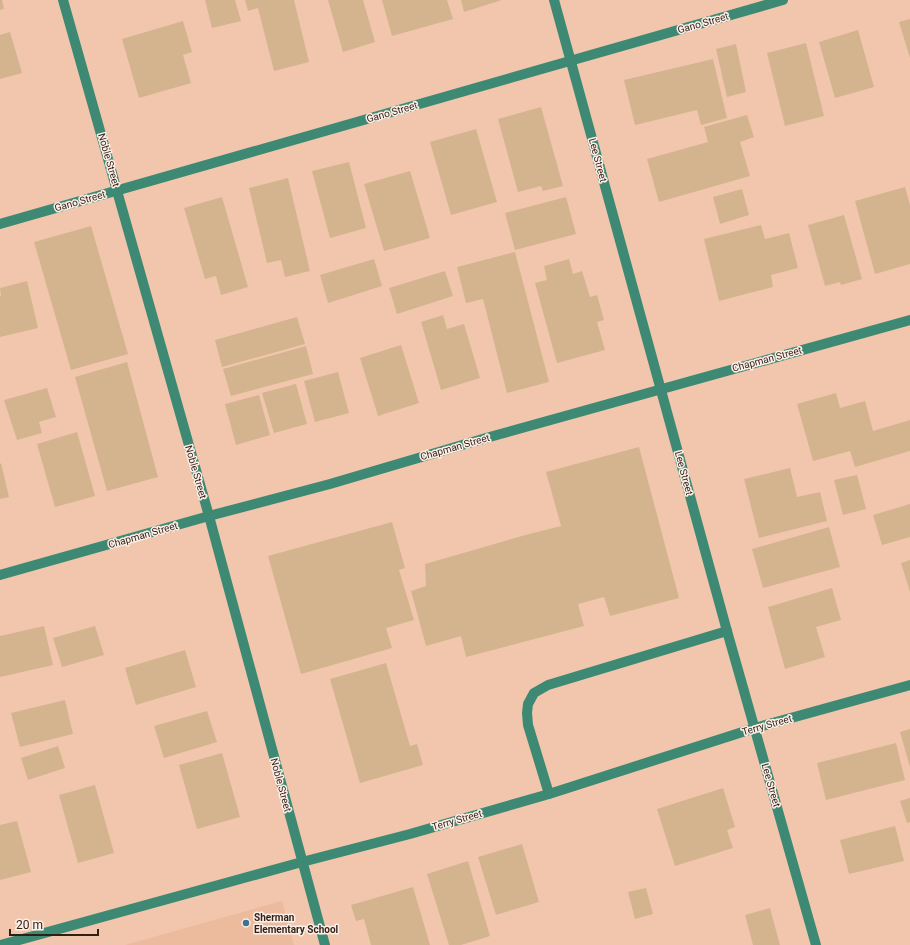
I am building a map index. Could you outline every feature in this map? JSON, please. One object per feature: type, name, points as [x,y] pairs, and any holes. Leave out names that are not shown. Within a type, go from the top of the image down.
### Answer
[{"type":"street","name":"Noble Street","points":[[63,0],[209,516],[325,945]]},
{"type":"street","name":"Lee Street","points":[[554,0],[727,631],[816,945]]},
{"type":"street","name":"Gano Street","points":[[0,224],[783,0]]},
{"type":"street","name":"Chapman Street","points":[[0,575],[209,516],[330,484],[486,438],[910,320]]},
{"type":"street","points":[[548,794],[528,725],[528,704],[534,693],[548,685],[727,631]]},
{"type":"street","name":"Terry Street","points":[[1,945],[302,862],[410,834],[548,794],[755,728],[910,685]]},
{"type":"shaded area","name":"Sherman Elementary School","points":[[282,901],[294,945],[125,945]]},
{"type":"building","points":[[0,0],[2,0],[4,9],[0,10]]},
{"type":"building","points":[[205,0],[235,0],[241,21],[212,28]]},
{"type":"building","points":[[245,0],[294,0],[309,62],[274,71],[258,8],[248,11]]},
{"type":"building","points":[[328,0],[363,0],[375,42],[343,52]]},
{"type":"building","points":[[382,0],[447,0],[453,19],[392,36]]},
{"type":"building","points":[[461,0],[502,0],[464,12]]},
{"type":"building","points":[[910,19],[910,58],[899,22]]},
{"type":"building","points":[[183,21],[192,52],[183,55],[191,83],[139,98],[122,39]]},
{"type":"building","points":[[858,30],[874,87],[835,98],[819,42]]},
{"type":"building","points":[[10,32],[22,73],[0,79],[0,35]]},
{"type":"building","points":[[806,43],[824,116],[785,126],[767,53]]},
{"type":"building","points":[[736,44],[746,92],[727,97],[716,49]]},
{"type":"building","points":[[713,59],[727,118],[701,125],[697,110],[635,125],[624,80]]},
{"type":"building","points":[[541,107],[563,186],[543,191],[541,186],[518,192],[498,119]]},
{"type":"building","points":[[747,115],[754,137],[740,142],[750,176],[659,202],[647,159],[708,142],[704,127]]},
{"type":"building","points":[[476,129],[497,202],[451,215],[430,142]]},
{"type":"building","points":[[349,162],[366,228],[330,238],[312,171]]},
{"type":"building","points":[[410,171],[430,238],[384,251],[364,184]]},
{"type":"building","points":[[288,178],[310,271],[285,277],[281,260],[267,263],[249,188]]},
{"type":"building","points":[[905,187],[910,205],[910,264],[875,274],[855,201]]},
{"type":"building","points":[[742,189],[749,215],[720,224],[713,197]]},
{"type":"building","points":[[222,197],[248,287],[221,295],[216,276],[205,279],[184,208]]},
{"type":"building","points":[[566,197],[576,234],[515,250],[505,213]]},
{"type":"building","points":[[844,215],[862,279],[841,285],[840,282],[825,286],[808,225]]},
{"type":"building","points":[[761,225],[765,239],[789,233],[798,268],[771,275],[773,287],[719,301],[704,239]]},
{"type":"building","points":[[91,226],[128,354],[71,370],[34,242]]},
{"type":"building","points":[[515,252],[549,382],[507,393],[483,299],[466,303],[457,267]]},
{"type":"building","points":[[374,259],[382,286],[328,303],[320,275]]},
{"type":"building","points":[[569,259],[573,274],[582,271],[590,297],[597,295],[604,320],[597,322],[605,350],[557,363],[535,283],[547,280],[544,266]]},
{"type":"building","points":[[445,271],[453,296],[397,314],[389,288]]},
{"type":"building","points":[[27,281],[38,328],[0,337],[0,288]]},
{"type":"building","points":[[443,315],[447,329],[464,324],[480,378],[441,390],[421,322]]},
{"type":"building","points":[[297,317],[305,344],[222,367],[215,340]]},
{"type":"building","points":[[401,345],[419,403],[378,416],[360,358]]},
{"type":"building","points":[[306,346],[313,374],[231,396],[223,369]]},
{"type":"building","points":[[127,362],[158,477],[107,491],[75,377]]},
{"type":"building","points":[[338,372],[349,413],[315,422],[304,381]]},
{"type":"building","points":[[296,384],[307,424],[274,433],[262,393]]},
{"type":"building","points":[[47,388],[56,417],[39,422],[42,433],[17,440],[4,400]]},
{"type":"building","points":[[836,393],[840,408],[865,401],[873,431],[910,420],[910,451],[855,467],[850,451],[813,461],[797,404]]},
{"type":"building","points":[[259,395],[270,435],[236,445],[225,404]]},
{"type":"building","points":[[77,432],[95,496],[55,507],[37,444]]},
{"type":"building","points":[[639,447],[679,598],[610,616],[604,597],[578,604],[584,626],[466,657],[461,636],[426,646],[411,591],[426,586],[425,564],[561,526],[546,472]]},
{"type":"building","points":[[1,463],[9,497],[0,499],[0,464]]},
{"type":"building","points":[[790,468],[797,497],[820,492],[827,521],[759,538],[744,479]]},
{"type":"building","points":[[857,475],[866,509],[843,515],[834,480]]},
{"type":"building","points":[[910,504],[910,537],[882,545],[873,515]]},
{"type":"building","points":[[392,522],[405,568],[399,570],[414,620],[386,628],[392,648],[301,674],[268,556]]},
{"type":"building","points":[[829,527],[840,567],[763,588],[752,549]]},
{"type":"building","points":[[910,560],[910,592],[901,563]]},
{"type":"building","points":[[832,588],[841,620],[816,627],[825,657],[785,669],[768,607]]},
{"type":"building","points":[[44,626],[53,665],[0,677],[0,636]]},
{"type":"building","points":[[95,626],[104,655],[62,667],[53,638]]},
{"type":"building","points":[[185,650],[196,687],[136,705],[125,668]]},
{"type":"building","points":[[386,663],[410,746],[417,744],[423,765],[360,783],[330,679]]},
{"type":"building","points":[[65,700],[73,734],[20,747],[11,713]]},
{"type":"building","points":[[207,711],[217,742],[164,758],[154,726]]},
{"type":"building","points":[[910,729],[910,767],[900,732]]},
{"type":"building","points":[[896,743],[905,780],[826,800],[817,763]]},
{"type":"building","points":[[58,746],[65,768],[28,780],[21,758]]},
{"type":"building","points":[[222,753],[240,817],[197,829],[179,765]]},
{"type":"building","points":[[95,785],[114,853],[78,863],[59,795]]},
{"type":"building","points":[[723,788],[735,827],[727,830],[733,848],[675,866],[657,809]]},
{"type":"building","points":[[910,798],[910,822],[907,823],[900,801]]},
{"type":"building","points":[[17,821],[31,872],[0,880],[0,825]]},
{"type":"building","points":[[895,826],[904,861],[849,874],[840,840]]},
{"type":"building","points":[[522,844],[539,902],[496,915],[478,857]]},
{"type":"building","points":[[468,861],[490,936],[461,945],[449,945],[427,874]]},
{"type":"building","points":[[413,887],[430,945],[371,945],[364,919],[356,921],[351,905]]},
{"type":"building","points":[[646,888],[653,914],[635,919],[628,892]]},
{"type":"building","points":[[770,908],[780,945],[753,945],[745,915]]},
{"type":"place","name":"Sherman Elementary School","points":[[246,923]]}]
